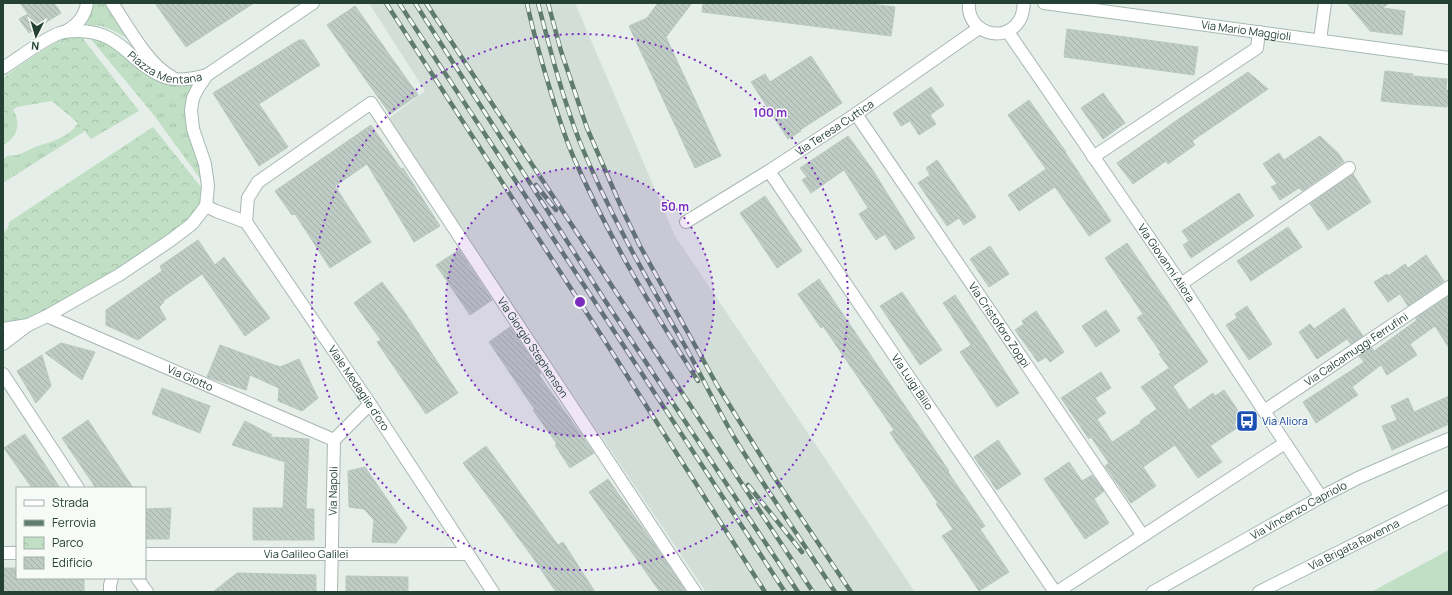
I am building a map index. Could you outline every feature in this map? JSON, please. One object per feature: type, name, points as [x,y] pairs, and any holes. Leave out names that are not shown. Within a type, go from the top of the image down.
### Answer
[{"type":"street","points":[[66,31],[79,22],[85,11],[87,3]]},
{"type":"street","points":[[112,3],[152,62],[168,75],[178,79],[184,79]]},
{"type":"street","points":[[207,75],[313,3]]},
{"type":"street","points":[[969,3],[971,17],[975,25],[991,34],[1008,32],[1015,27],[1020,20],[1024,3]]},
{"type":"street","name":"Via Mario Maggioli","points":[[1044,3],[1127,9],[1259,32],[1449,58]]},
{"type":"street","points":[[1320,40],[1325,3]]},
{"type":"street","name":"Via Teresa Cuttica","points":[[686,222],[769,171],[856,114],[979,28]]},
{"type":"street","name":"Piazza Mentana","points":[[3,68],[60,33],[66,31],[83,31],[103,35],[123,46],[141,63],[162,76],[175,80],[207,75]]},
{"type":"street","name":"Via Giovanni Aliora","points":[[1008,32],[1181,284],[1321,497]]},
{"type":"street","points":[[1093,157],[1257,48],[1259,32]]},
{"type":"street","name":"Piazza Mentana","points":[[206,206],[208,186],[205,164],[195,139],[191,117],[193,98],[207,75]]},
{"type":"street","name":"Via Giorgio Stephenson","points":[[246,222],[248,198],[258,182],[371,103],[695,592]]},
{"type":"street","name":"Via Cristoforo Zoppi","points":[[856,114],[1143,536]]},
{"type":"street","points":[[1181,284],[1349,168]]},
{"type":"street","name":"Via Luigi Bilio","points":[[769,171],[1056,592]]},
{"type":"street","points":[[3,344],[28,325],[47,316],[118,275],[171,240],[192,224],[206,206],[216,212],[246,222]]},
{"type":"street","name":"Viale Medaglie d'oro","points":[[246,222],[370,404],[493,592]]},
{"type":"street","name":"Via Calcamuggi Ferrufini","points":[[1264,412],[1449,287]]},
{"type":"street","name":"Via Giotto","points":[[47,316],[334,440]]},
{"type":"street","points":[[3,329],[28,325]]},
{"type":"street","points":[[3,374],[77,487]]},
{"type":"street","points":[[334,440],[370,404]]},
{"type":"street","name":"Via Vincenzo Capriolo","points":[[1153,592],[1321,497],[1371,472],[1449,439]]},
{"type":"street","name":"Via Napoli","points":[[331,592],[334,440]]},
{"type":"street","points":[[1056,592],[1285,443]]},
{"type":"street","name":"Via Brigata Ravenna","points":[[1259,592],[1449,497]]},
{"type":"street","points":[[3,553],[16,553]]},
{"type":"street","name":"Via Galileo Galilei","points":[[146,554],[468,554]]},
{"type":"street","points":[[110,592],[112,579]]},
{"type":"street","points":[[138,579],[147,592]]},
{"type":"shaded area","points":[[369,3],[575,3],[675,236],[915,592],[706,592],[388,119],[425,91]]},
{"type":"green space","points":[[96,3],[106,3],[132,42],[109,29],[101,26],[85,24],[93,5]]},
{"type":"green space","points":[[85,32],[93,33],[141,63],[195,79],[193,99],[207,188],[153,114]]},
{"type":"green space","points":[[81,36],[139,111],[91,139],[78,123],[52,101],[17,107],[3,116],[3,78],[38,53],[64,38]]},
{"type":"green space","points":[[13,109],[17,120],[17,130],[12,138],[3,145],[3,116]]},
{"type":"green space","points":[[78,123],[85,131],[3,183],[3,159],[8,156],[21,154],[35,147],[59,139],[69,133]]},
{"type":"green space","points":[[153,127],[205,192],[196,215],[125,266],[26,323],[3,328],[3,233],[8,228],[9,222]]},
{"type":"green space","points":[[1449,550],[1449,592],[1371,592]]},
{"type":"building","points":[[20,3],[54,3],[61,13],[29,33],[19,19],[28,14]]},
{"type":"building","points":[[155,3],[254,3],[186,47]]},
{"type":"building","points":[[658,3],[692,3],[666,37],[721,156],[695,168],[629,26],[647,18]]},
{"type":"building","points":[[703,3],[861,3],[895,7],[891,36],[702,12]]},
{"type":"building","points":[[1347,3],[1389,3],[1383,8],[1405,11],[1402,35],[1370,31]]},
{"type":"building","points":[[355,6],[418,95],[390,114],[327,25]]},
{"type":"building","points":[[1067,29],[1198,47],[1194,75],[1064,57]]},
{"type":"building","points":[[299,40],[304,40],[320,65],[259,104],[288,147],[259,166],[213,93]]},
{"type":"building","points":[[811,56],[842,103],[788,139],[751,82],[765,74],[770,82]]},
{"type":"building","points":[[1385,71],[1413,74],[1412,76],[1447,79],[1446,90],[1449,91],[1447,107],[1381,101]]},
{"type":"building","points":[[1248,72],[1268,89],[1192,141],[1195,145],[1168,164],[1166,161],[1133,184],[1117,163]]},
{"type":"building","points":[[931,87],[944,105],[930,115],[936,124],[919,135],[910,121],[901,126],[893,113]]},
{"type":"building","points":[[1103,93],[1125,123],[1103,139],[1081,108]]},
{"type":"building","points":[[1029,100],[1066,152],[1111,221],[1089,236],[1055,187],[1019,211],[1008,195],[1046,169],[1008,115]]},
{"type":"building","points":[[371,125],[401,169],[403,168],[440,226],[414,242],[367,164],[335,186],[371,242],[330,268],[295,214],[292,215],[275,191]]},
{"type":"building","points":[[848,136],[872,169],[915,238],[895,250],[885,234],[876,240],[859,214],[868,208],[844,170],[811,193],[802,180],[807,177],[800,168]]},
{"type":"building","points":[[1320,136],[1338,153],[1344,162],[1302,191],[1299,188],[1280,200],[1271,187],[1277,184],[1263,164],[1279,153],[1284,160]]},
{"type":"building","points":[[937,160],[976,217],[964,225],[959,218],[947,226],[918,183],[930,175],[926,168]]},
{"type":"building","points":[[1353,174],[1371,202],[1328,230],[1310,204]]},
{"type":"building","points":[[1239,193],[1254,216],[1191,258],[1183,245],[1189,241],[1182,231]]},
{"type":"building","points":[[765,196],[802,251],[777,268],[740,213]]},
{"type":"building","points":[[1288,227],[1302,247],[1251,281],[1237,261]]},
{"type":"building","points":[[198,240],[215,265],[224,257],[270,318],[245,336],[202,274],[163,301],[164,302],[159,307],[166,319],[138,340],[106,325],[106,310],[162,271],[160,266]]},
{"type":"building","points":[[1127,243],[1208,362],[1173,386],[1189,410],[1213,393],[1215,396],[1224,390],[1243,418],[1234,424],[1237,428],[1210,446],[1222,462],[1198,478],[1175,445],[1143,467],[1156,486],[1131,503],[1105,466],[1109,463],[1091,437],[1089,439],[1061,398],[1101,372],[1111,388],[1095,398],[1106,413],[1097,419],[1112,442],[1141,423],[1140,421],[1157,409],[1141,387],[1169,368],[1159,354],[1161,353],[1137,318],[1143,314],[1105,258]]},
{"type":"building","points":[[990,246],[1009,274],[989,287],[970,259]]},
{"type":"building","points":[[459,250],[492,300],[470,315],[436,265]]},
{"type":"building","points":[[1426,255],[1444,281],[1408,306],[1400,294],[1388,302],[1374,282],[1387,274],[1388,276],[1405,264],[1408,268]]},
{"type":"building","points":[[819,279],[985,526],[980,529],[1009,572],[979,591],[942,536],[953,529],[936,504],[938,503],[890,433],[894,430],[823,326],[821,328],[798,294]]},
{"type":"building","points":[[382,282],[403,310],[458,393],[426,414],[377,342],[381,340],[354,303]]},
{"type":"building","points":[[902,292],[942,350],[920,365],[880,306]]},
{"type":"building","points":[[955,295],[1019,393],[997,407],[960,352],[971,345],[943,303]]},
{"type":"building","points":[[1449,296],[1449,348],[1435,326],[1410,344],[1417,355],[1387,375],[1381,365],[1352,387],[1358,395],[1316,423],[1303,402],[1364,362],[1359,356],[1372,348],[1374,351],[1417,320],[1416,318]]},
{"type":"building","points":[[1247,306],[1272,344],[1249,360],[1226,325],[1237,318],[1235,314]]},
{"type":"building","points":[[1344,308],[1363,336],[1351,344],[1347,339],[1317,359],[1299,332],[1310,324],[1314,329]]},
{"type":"building","points":[[1106,310],[1120,331],[1096,347],[1082,326]]},
{"type":"building","points":[[1036,311],[1064,352],[1050,362],[1046,357],[1038,362],[1015,330],[1024,324],[1022,321]]},
{"type":"building","points":[[510,327],[541,373],[539,375],[594,453],[570,468],[555,445],[557,444],[489,342]]},
{"type":"building","points":[[61,343],[95,352],[82,380],[45,353]]},
{"type":"building","points":[[220,345],[280,367],[299,359],[318,398],[302,411],[278,401],[279,388],[250,375],[246,390],[207,377]]},
{"type":"building","points":[[42,355],[51,386],[36,403],[17,371]]},
{"type":"building","points":[[162,388],[210,406],[200,433],[152,414]]},
{"type":"building","points":[[1449,396],[1449,424],[1392,450],[1382,426],[1397,420],[1391,406],[1408,398],[1414,412]]},
{"type":"building","points":[[88,420],[132,487],[95,487],[62,438]]},
{"type":"building","points":[[245,421],[272,435],[269,437],[309,439],[306,509],[314,509],[314,540],[253,540],[253,508],[283,508],[285,462],[232,445]]},
{"type":"building","points":[[25,434],[59,487],[31,487],[4,448]]},
{"type":"building","points":[[998,440],[1021,474],[997,490],[974,457]]},
{"type":"building","points":[[486,446],[558,545],[563,542],[595,592],[556,592],[534,559],[463,463]]},
{"type":"building","points":[[1069,462],[1082,481],[1092,475],[1104,491],[1094,499],[1109,523],[1085,539],[1044,479]]},
{"type":"building","points":[[365,467],[407,528],[396,543],[372,542],[374,520],[364,509],[349,507],[348,471]]},
{"type":"building","points":[[608,479],[686,592],[660,592],[589,492]]},
{"type":"building","points":[[171,508],[169,539],[146,539],[146,509]]},
{"type":"building","points":[[3,568],[16,568],[16,579],[84,579],[84,592],[3,592]]},
{"type":"building","points":[[237,573],[316,575],[316,592],[213,592]]},
{"type":"building","points":[[346,576],[408,577],[408,592],[346,592]]},
{"type":"railway","points":[[386,3],[603,338],[765,592]]},
{"type":"railway","points":[[399,3],[785,592]]},
{"type":"railway","points":[[415,3],[604,299],[798,592]]},
{"type":"railway","points":[[426,3],[813,592]]},
{"type":"railway","points":[[527,3],[549,86],[573,156],[601,215],[631,272],[698,381]]},
{"type":"railway","points":[[538,3],[567,106],[579,140],[614,216],[718,409],[765,486],[835,592]]},
{"type":"railway","points":[[548,3],[561,51],[587,128],[622,209],[640,246],[717,385],[774,477],[851,592]]},
{"type":"railway","points":[[536,185],[556,210]]},
{"type":"railway","points":[[748,485],[802,552]]},
{"type":"place","name":"Via Aliora","points":[[1247,421]]}]
